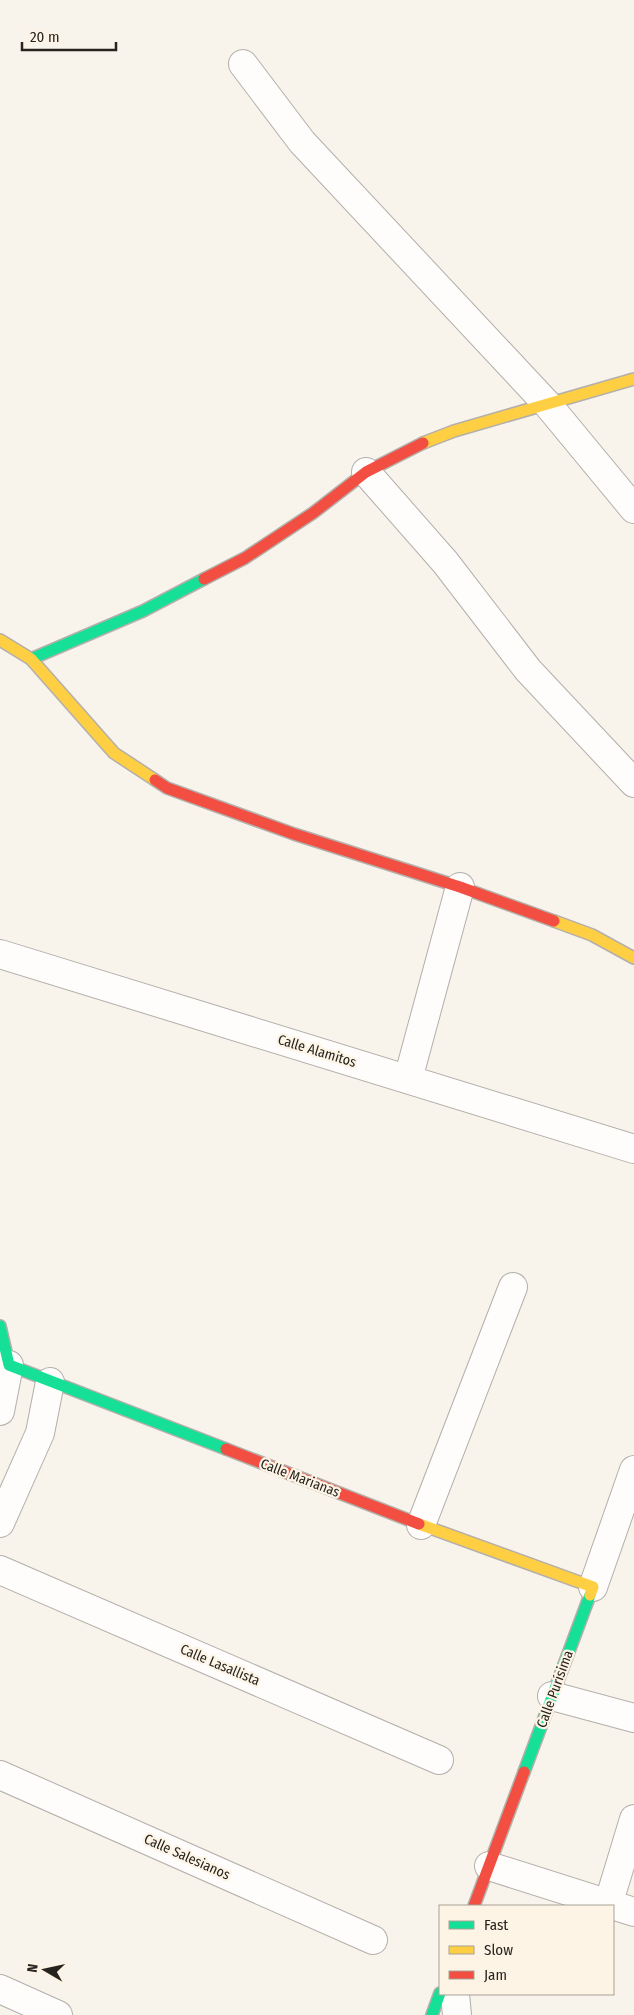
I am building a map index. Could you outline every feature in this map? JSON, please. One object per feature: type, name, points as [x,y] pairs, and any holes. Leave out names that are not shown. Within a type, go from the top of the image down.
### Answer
[{"type":"street","points":[[243,64],[302,142],[548,405],[634,509]]},
{"type":"street","points":[[31,659],[143,611],[244,558],[313,513],[366,472],[411,448],[454,431],[634,379]]},
{"type":"street","points":[[366,472],[445,562],[528,670],[634,783]]},
{"type":"street","points":[[0,640],[31,659],[114,753],[167,788],[294,834],[460,887],[592,935],[634,958]]},
{"type":"street","points":[[408,1079],[460,887]]},
{"type":"street","name":"Calle Alamitos","points":[[0,954],[634,1149]]},
{"type":"street","points":[[421,1525],[513,1287]]},
{"type":"street","points":[[0,1326],[4,1364],[0,1411]]},
{"type":"street","name":"Calle Marianas","points":[[4,1364],[421,1525],[593,1587]]},
{"type":"street","points":[[0,1523],[40,1433],[50,1382]]},
{"type":"street","name":"Calle Purísima","points":[[474,1905],[593,1587],[624,1528],[634,1470]]},
{"type":"street","name":"Calle Lasallista","points":[[0,1570],[439,1760]]},
{"type":"street","points":[[552,1696],[634,1718]]},
{"type":"street","name":"Calle Salesianos","points":[[0,1775],[373,1940]]},
{"type":"street","points":[[489,1866],[608,1905],[634,1819]]},
{"type":"street","points":[[614,1907],[634,1912]]},
{"type":"street","points":[[0,1989],[58,2015]]},
{"type":"street","points":[[432,2015],[439,1995]]},
{"type":"street","points":[[455,1995],[457,2015]]},
{"type":"traffic: fast","points":[[31,659],[143,611],[204,579]]},
{"type":"traffic: fast","points":[[0,1326],[9,1365],[226,1449]]},
{"type":"traffic: fast","points":[[524,1772],[590,1595]]},
{"type":"traffic: fast","points":[[432,2015],[439,1995]]},
{"type":"traffic: slow","points":[[423,443],[454,431],[634,379]]},
{"type":"traffic: slow","points":[[0,640],[31,659],[114,753],[155,780]]},
{"type":"traffic: slow","points":[[554,921],[592,935],[634,958]]},
{"type":"traffic: slow","points":[[419,1524],[593,1587],[590,1595]]},
{"type":"traffic: jam","points":[[204,579],[245,558],[313,513],[366,472],[423,443]]},
{"type":"traffic: jam","points":[[155,780],[167,788],[294,834],[460,887],[554,921]]},
{"type":"traffic: jam","points":[[226,1449],[419,1524]]},
{"type":"traffic: jam","points":[[474,1905],[524,1772]]}]
